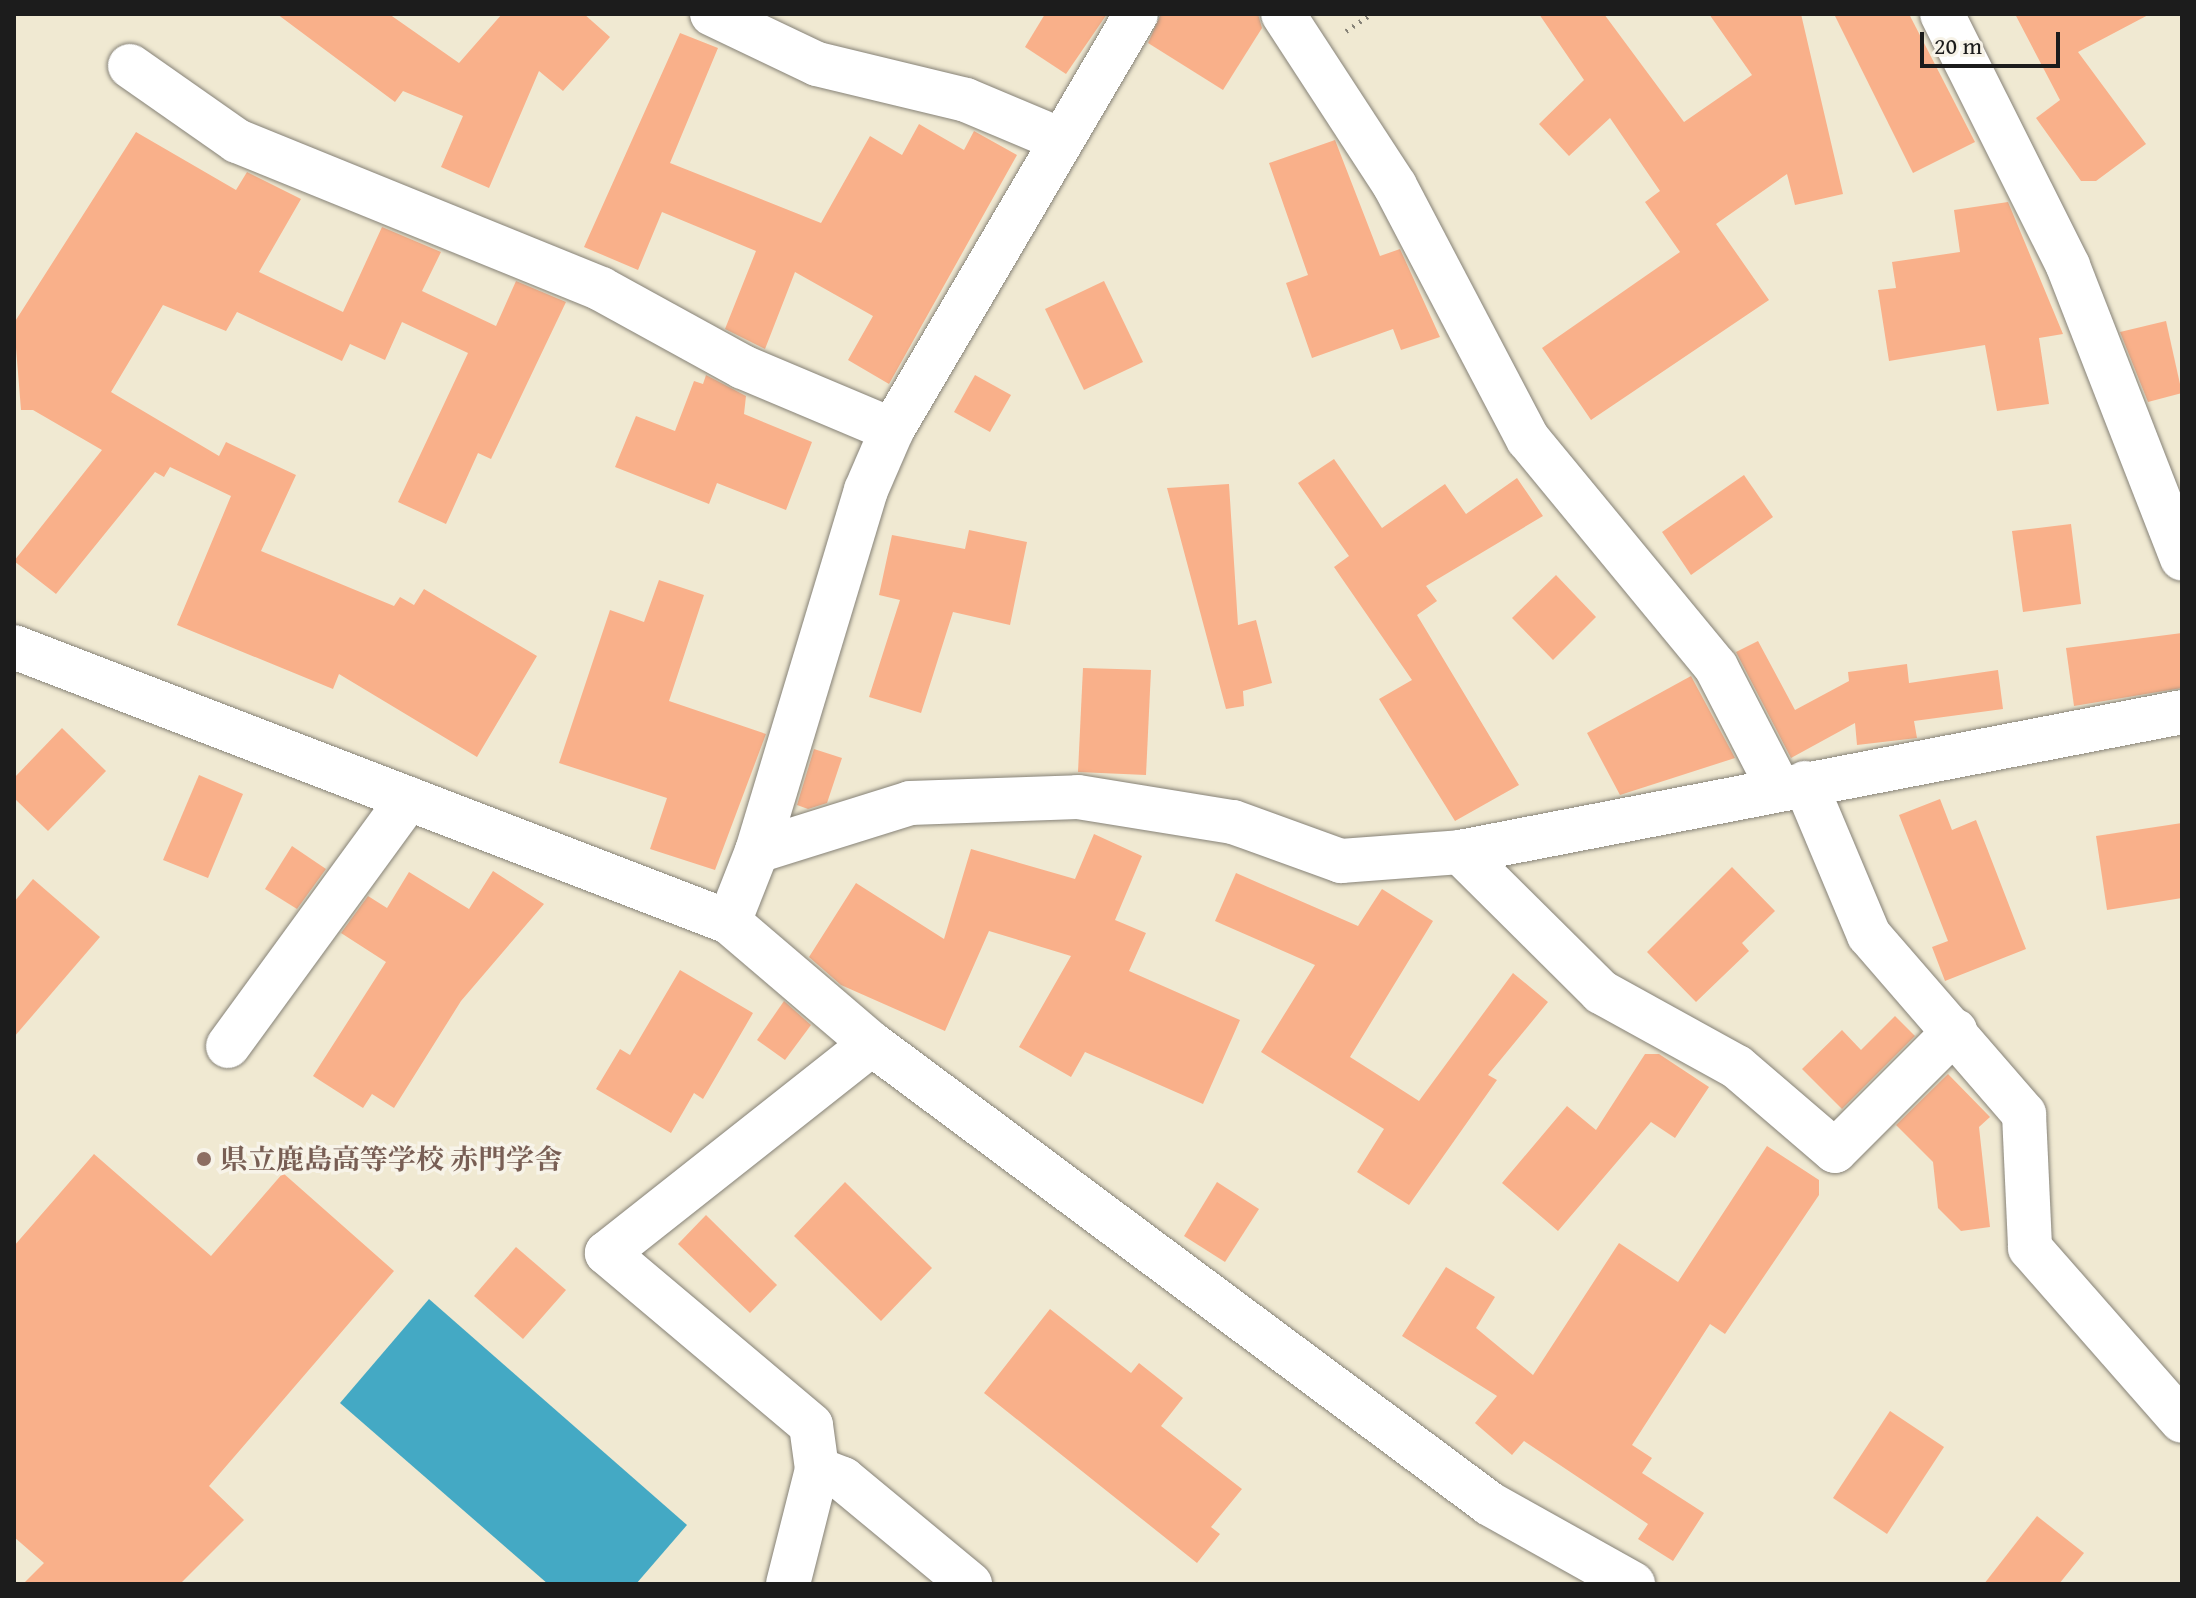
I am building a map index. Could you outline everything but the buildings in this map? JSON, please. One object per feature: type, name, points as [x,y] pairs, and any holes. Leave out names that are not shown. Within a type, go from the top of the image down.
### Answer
[{"type":"street","points":[[712,14],[817,64],[966,100],[1061,140]]},
{"type":"street","points":[[729,922],[757,851],[866,490],[892,430],[1136,14]]},
{"type":"street","points":[[1283,14],[1395,186],[1528,439],[1716,667],[1792,786],[1869,935],[2024,1114],[2030,1248],[2182,1421]]},
{"type":"street","points":[[1942,14],[2068,266],[2182,559]]},
{"type":"street","points":[[130,66],[237,141],[601,289],[743,367],[892,430]]},
{"type":"street","points":[[14,647],[729,922],[872,1044],[1490,1504],[1633,1584]]},
{"type":"street","points":[[757,851],[910,803],[1078,797],[1233,822],[1341,861],[1460,852],[2182,712]]},
{"type":"street","points":[[228,1046],[408,799]]},
{"type":"street","points":[[1460,852],[1601,992],[1737,1067],[1835,1151],[1955,1031]]},
{"type":"street","points":[[788,1584],[817,1469],[811,1425],[607,1253],[872,1044]]},
{"type":"street","points":[[817,1469],[843,1479],[970,1584]]},
{"type":"water","points":[[429,1299],[687,1525],[636,1584],[548,1584],[340,1403]]},
{"type":"place","name":"県立鹿島高等学校 赤門学舎","points":[[204,1159]]}]
